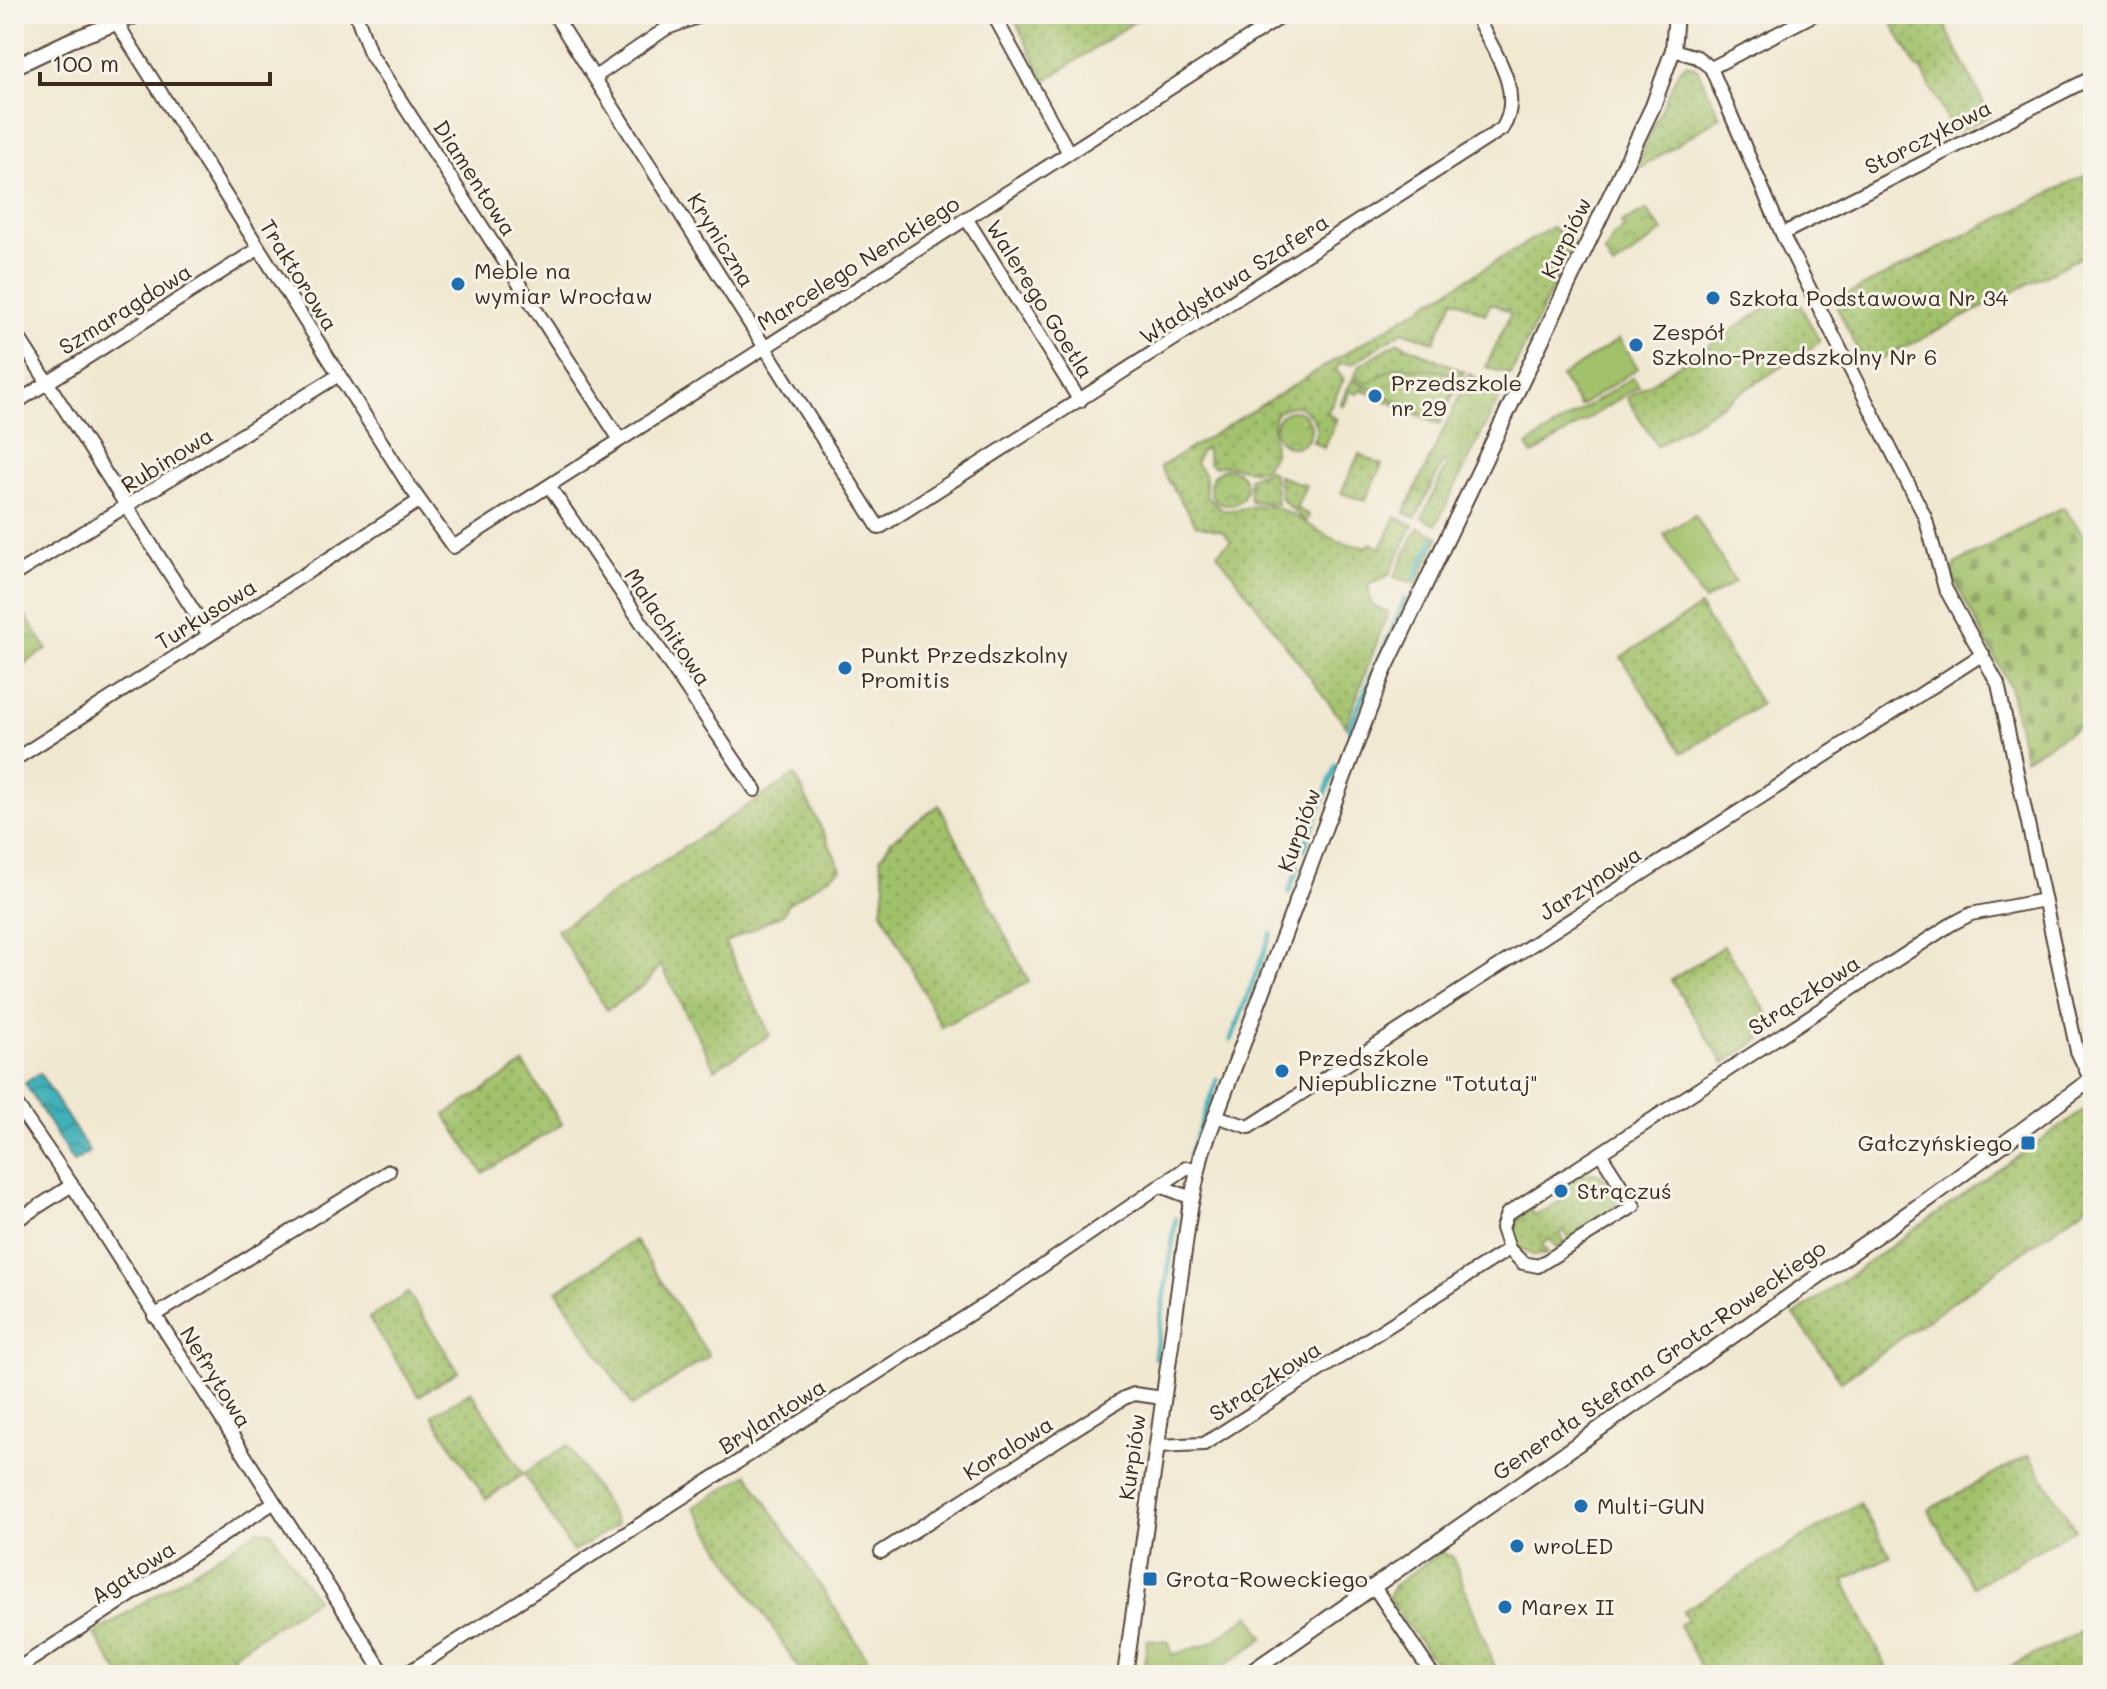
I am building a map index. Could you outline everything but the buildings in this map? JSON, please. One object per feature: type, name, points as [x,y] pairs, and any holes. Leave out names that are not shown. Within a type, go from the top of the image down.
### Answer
[{"type":"street","points":[[14,67],[114,18],[140,14]]},
{"type":"street","name":"Diamentowa","points":[[356,14],[370,53],[620,440]]},
{"type":"street","name":"Kryniczna","points":[[554,14],[879,528]]},
{"type":"street","points":[[595,77],[667,28],[706,14]]},
{"type":"street","points":[[993,14],[1069,153]]},
{"type":"street","name":"Marcelego Nenckiego","points":[[453,547],[1286,14]]},
{"type":"street","name":"Władysława Szafera","points":[[879,528],[1502,129],[1511,116],[1513,98],[1475,14]]},
{"type":"street","name":"Kurpiów","points":[[1125,1675],[1198,1169],[1383,673],[1653,106],[1673,50],[1676,14]]},
{"type":"street","points":[[1711,68],[1815,14]]},
{"type":"street","name":"Traktorowa","points":[[114,18],[419,501],[453,547]]},
{"type":"street","points":[[1673,50],[1697,57],[1711,68],[1782,234],[1925,517],[1945,588],[1998,684],[2077,1051],[2092,1081]]},
{"type":"street","name":"Storczykowa","points":[[1782,234],[2093,77]]},
{"type":"street","name":"Walerego Goetla","points":[[966,218],[1080,401]]},
{"type":"street","name":"Szmaragdowa","points":[[14,404],[258,249]]},
{"type":"street","points":[[14,330],[209,635]]},
{"type":"street","name":"Rubinowa","points":[[14,575],[128,508],[339,375]]},
{"type":"street","name":"Malachitowa","points":[[549,486],[755,790]]},
{"type":"street","name":"Turkusowa","points":[[14,760],[419,501]]},
{"type":"street","name":"Jarzynowa","points":[[1216,1116],[1249,1127],[1983,654]]},
{"type":"street","name":"Strączkowa","points":[[1156,1446],[1204,1444],[1509,1249],[1502,1228],[1507,1214],[1602,1156],[1605,1147],[1950,925],[1971,914],[2044,900]]},
{"type":"street","name":"Generała Stefana Grota-Roweckiego","points":[[1247,1675],[1930,1198],[2092,1081]]},
{"type":"street","name":"Nefrytowa","points":[[14,1101],[72,1185],[385,1675]]},
{"type":"street","points":[[1509,1249],[1523,1263],[1538,1266],[1634,1206],[1602,1156]]},
{"type":"street","name":"Brylantowa","points":[[404,1675],[1009,1289],[1186,1168],[1198,1169]]},
{"type":"street","points":[[154,1316],[389,1171]]},
{"type":"street","points":[[14,1222],[72,1185]]},
{"type":"street","points":[[1160,1186],[1192,1198]]},
{"type":"street","name":"Koralowa","points":[[881,1552],[1124,1398],[1134,1394],[1163,1398]]},
{"type":"street","name":"Agatowa","points":[[14,1671],[273,1503]]},
{"type":"street","points":[[1374,1587],[1433,1675]]},
{"type":"green space","points":[[1021,14],[1146,14],[1045,81],[1015,20]]},
{"type":"green space","points":[[1887,14],[1939,14],[1990,116],[1954,134],[1921,68],[1917,69]]},
{"type":"green space","points":[[1686,64],[1697,68],[1720,117],[1641,168],[1636,166],[1679,70]]},
{"type":"green space","points":[[2093,171],[2093,251],[1866,367],[1834,301]]},
{"type":"green space","points":[[1646,210],[1663,231],[1613,268],[1605,253],[1614,235],[1624,229],[1621,223]]},
{"type":"green space","points":[[1552,227],[1574,243],[1511,375],[1486,367],[1511,313],[1491,303],[1485,314],[1454,299],[1434,342],[1403,331],[1352,364],[1340,363],[1336,370],[1344,379],[1327,414],[1337,419],[1324,448],[1313,442],[1316,430],[1311,415],[1296,406],[1279,411],[1275,416],[1274,454],[1264,469],[1215,467],[1209,463],[1206,448],[1200,452],[1196,463],[1206,477],[1206,495],[1222,510],[1262,506],[1277,508],[1330,537],[1368,547],[1370,543],[1381,548],[1396,517],[1413,525],[1389,575],[1368,584],[1371,604],[1388,612],[1346,726],[1217,553],[1231,541],[1222,531],[1196,525],[1160,467]]},
{"type":"green space","points":[[1793,291],[1820,342],[1657,446],[1627,398]]},
{"type":"green space","points":[[1619,339],[1638,368],[1580,406],[1561,377]]},
{"type":"green space","points":[[1398,342],[1465,372],[1439,425],[1405,409],[1406,406],[1438,421],[1395,367],[1369,383],[1357,378],[1355,381],[1402,404],[1400,407],[1360,389],[1357,394],[1350,391],[1344,406],[1340,404],[1360,365]]},
{"type":"green space","points":[[1395,367],[1443,371],[1459,380],[1439,421],[1355,381],[1357,377],[1369,383]]},
{"type":"green space","points":[[1470,374],[1502,393],[1436,525],[1422,518],[1447,464],[1443,461],[1416,518],[1404,513]]},
{"type":"green space","points":[[1633,377],[1639,386],[1532,455],[1527,445]]},
{"type":"green space","points":[[1293,411],[1306,416],[1311,429],[1306,442],[1293,447],[1280,442],[1275,429],[1280,416]]},
{"type":"green space","points":[[1359,454],[1382,465],[1365,501],[1341,493]]},
{"type":"green space","points":[[1228,469],[1241,474],[1246,487],[1241,500],[1228,505],[1215,500],[1210,487],[1215,474]]},
{"type":"green space","points":[[1269,470],[1274,475],[1277,504],[1250,501],[1249,478]]},
{"type":"green space","points":[[1278,476],[1306,485],[1296,508],[1309,515],[1306,522],[1281,499]]},
{"type":"green space","points":[[2063,507],[2093,547],[2093,718],[2025,759],[2010,687],[1952,576],[1955,564]]},
{"type":"green space","points":[[1695,515],[1735,582],[1704,601],[1664,534]]},
{"type":"green space","points":[[1418,527],[1439,537],[1417,584],[1394,577]]},
{"type":"green space","points":[[14,585],[22,598],[17,603],[47,649],[14,670]]},
{"type":"green space","points":[[1700,607],[1761,704],[1682,753],[1621,657]]},
{"type":"green space","points":[[795,775],[841,869],[788,904],[784,913],[725,943],[770,1035],[715,1069],[661,965],[646,984],[607,1010],[557,930]]},
{"type":"green space","points":[[939,805],[1029,982],[941,1027],[882,911],[885,884],[880,859],[891,841]]},
{"type":"green space","points":[[1724,946],[1777,1028],[1724,1063],[1671,980]]},
{"type":"green space","points":[[524,1064],[562,1124],[483,1173],[445,1115]]},
{"type":"green space","points":[[2089,1106],[2093,1118],[2093,1202],[1841,1381],[1794,1315]]},
{"type":"green space","points":[[1597,1173],[1615,1185],[1617,1195],[1611,1212],[1605,1218],[1571,1240],[1564,1231],[1560,1234],[1566,1243],[1557,1249],[1550,1239],[1542,1244],[1548,1254],[1534,1256],[1518,1246],[1514,1225],[1529,1207],[1535,1216],[1562,1200],[1557,1190],[1582,1174]]},
{"type":"green space","points":[[635,1240],[709,1356],[632,1406],[557,1291]]},
{"type":"green space","points":[[408,1293],[458,1371],[419,1396],[369,1318]]},
{"type":"green space","points":[[471,1391],[523,1474],[568,1445],[618,1524],[573,1552],[524,1474],[486,1499],[432,1415]]},
{"type":"green space","points":[[2029,1455],[2075,1529],[1973,1587],[1928,1510]]},
{"type":"green space","points":[[748,1474],[878,1675],[803,1675],[694,1507]]},
{"type":"green space","points":[[1859,1503],[1891,1556],[1844,1580],[1890,1675],[1705,1675],[1679,1625],[1688,1620],[1683,1611]]},
{"type":"green space","points":[[258,1530],[271,1531],[316,1599],[232,1655],[244,1675],[120,1675],[94,1634]]},
{"type":"green space","points":[[1441,1552],[1453,1557],[1496,1670],[1488,1675],[1444,1675],[1388,1598],[1394,1586]]},
{"type":"green space","points":[[1250,1615],[1264,1638],[1211,1675],[1143,1675],[1147,1640],[1169,1642],[1172,1655],[1211,1643]]},
{"type":"green space","points":[[2093,1626],[2093,1675],[1993,1675]]},
{"type":"water","points":[[40,1073],[89,1152],[73,1162],[25,1083]]},
{"type":"waterway","points":[[1415,578],[1434,538]]},
{"type":"waterway","points":[[1349,729],[1405,599]]},
{"type":"waterway","points":[[1304,849],[1336,765]]},
{"type":"waterway","points":[[1289,892],[1298,867]]},
{"type":"waterway","points":[[1231,1040],[1271,934]]},
{"type":"waterway","points":[[1189,1158],[1217,1080]]},
{"type":"waterway","points":[[1155,1358],[1176,1219]]},
{"type":"place","name":"Meble na wymiar Wrocław","points":[[458,284]]},
{"type":"place","name":"Szkoła Podstawowa Nr 34","points":[[1713,298]]},
{"type":"place","name":"Zespół Szkolno-Przedszkolny Nr 6","points":[[1636,345]]},
{"type":"place","name":"Przedszkole nr 29","points":[[1375,396]]},
{"type":"place","name":"Punkt Przedszkolny Promitis","points":[[845,668]]},
{"type":"place","name":"Przedszkole Niepubliczne \"Totutaj\"","points":[[1282,1071]]},
{"type":"place","name":"Gałczyńskiego","points":[[2028,1143]]},
{"type":"place","name":"Strączuś","points":[[1561,1191]]},
{"type":"place","name":"Multi-GUN","points":[[1581,1506]]},
{"type":"place","name":"wroLED","points":[[1517,1546]]},
{"type":"place","name":"Grota-Roweckiego","points":[[1150,1579]]},
{"type":"place","name":"Marex II","points":[[1505,1607]]}]
